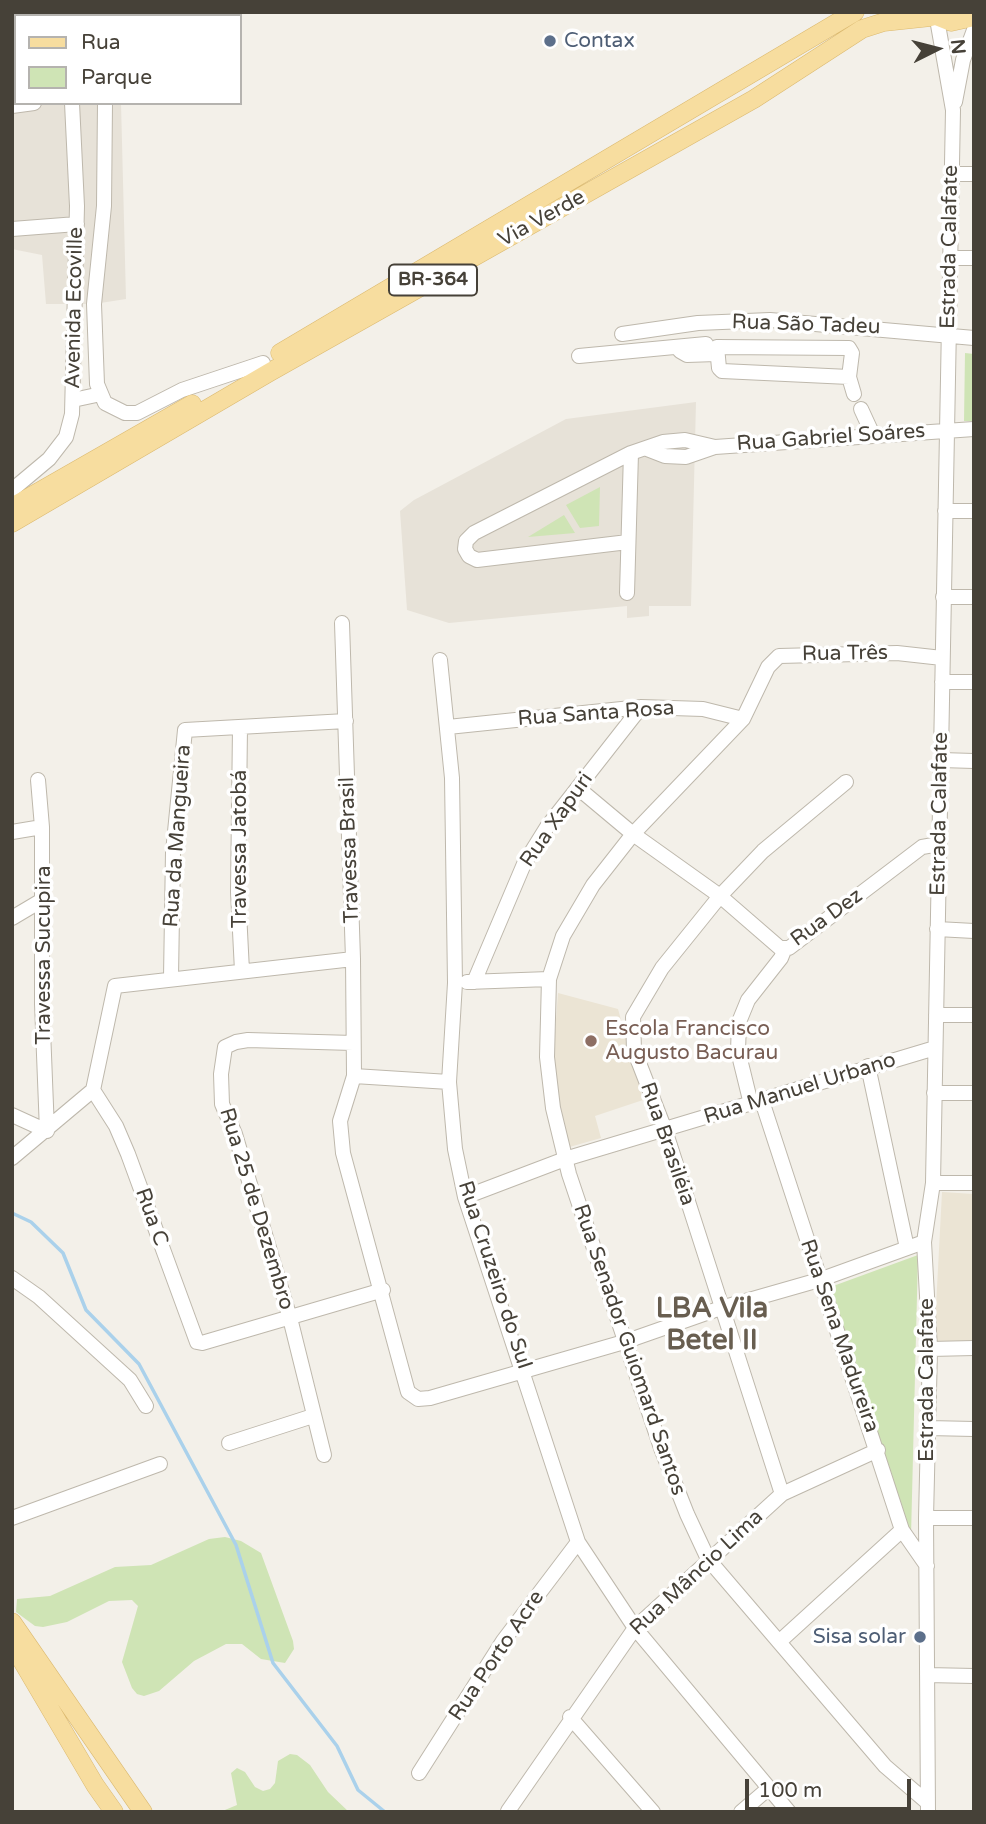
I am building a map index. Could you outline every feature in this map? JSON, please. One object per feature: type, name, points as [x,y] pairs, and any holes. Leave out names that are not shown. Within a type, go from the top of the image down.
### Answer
[{"type":"main road","name":"Via Verde","points":[[12,507],[263,363],[855,12]]},
{"type":"main road","name":"Via Verde","points":[[12,523],[270,372],[754,99],[862,29],[884,22],[931,16]]},
{"type":"main road","name":"BR-364","points":[[931,16],[951,22],[974,17]]},
{"type":"main road","points":[[12,1622],[18,1649],[95,1785],[114,1812]]},
{"type":"main road","points":[[18,1649],[142,1812]]},
{"type":"street","name":"Estrada Calafate","points":[[931,16],[953,110]]},
{"type":"street","name":"Estrada Calafate","points":[[928,1807],[926,1518],[930,1349],[924,1241],[933,1183],[951,174],[953,110],[963,60],[974,30]]},
{"type":"street","name":"Avenida Ecoville","points":[[12,490],[49,459],[66,437],[73,400],[77,206],[72,105]]},
{"type":"street","points":[[73,400],[101,394],[96,374],[94,287],[103,215],[105,105]]},
{"type":"street","points":[[951,174],[974,174]]},
{"type":"street","points":[[77,206],[88,217],[103,215]]},
{"type":"street","points":[[12,229],[77,224]]},
{"type":"street","points":[[950,258],[974,258]]},
{"type":"street","name":"Rua São Tadeu","points":[[622,334],[698,323],[770,320],[974,338]]},
{"type":"street","points":[[73,335],[83,331],[95,334]]},
{"type":"street","points":[[579,356],[677,347],[711,349],[725,345],[843,347],[849,348],[852,353],[849,377],[854,394]]},
{"type":"street","points":[[711,349],[722,371],[849,377]]},
{"type":"street","name":"Via Verde","points":[[101,394],[115,410],[137,413],[182,390],[263,363]]},
{"type":"street","points":[[861,409],[873,435]]},
{"type":"street","name":"Rua Gabriel Soáres","points":[[628,542],[477,560],[469,556],[465,549],[467,541],[474,533],[631,453],[663,442],[685,440],[715,447],[974,429]]},
{"type":"street","points":[[627,593],[631,453]]},
{"type":"street","points":[[945,511],[974,511]]},
{"type":"street","points":[[943,597],[974,597]]},
{"type":"street","name":"Travessa Brasil","points":[[342,623],[354,1076],[340,1121],[344,1153],[383,1290],[408,1392],[418,1399],[524,1370]]},
{"type":"street","name":"Rua Três","points":[[743,719],[768,667],[779,656],[897,653],[943,658]]},
{"type":"street","name":"Rua Cruzeiro do Sul","points":[[440,660],[452,778],[455,983],[449,1082],[456,1149],[466,1197],[578,1542],[635,1628],[789,1812]]},
{"type":"street","points":[[942,682],[974,682]]},
{"type":"street","name":"Rua Santa Rosa","points":[[448,727],[641,707],[703,709],[743,719]]},
{"type":"street","name":"Rua Xapuri","points":[[474,982],[524,864],[578,788],[641,707]]},
{"type":"street","name":"Rua Senador Guiomard Santos","points":[[743,719],[633,834],[593,885],[569,926],[549,979],[548,1079],[565,1159],[624,1342],[677,1490],[708,1559],[884,1766],[928,1807]]},
{"type":"street","name":"Rua da Mangueira","points":[[170,977],[173,852],[184,730],[346,721]]},
{"type":"street","name":"Travessa Jatobá","points":[[240,727],[238,892],[242,971]]},
{"type":"street","points":[[940,760],[974,761]]},
{"type":"street","name":"Travessa Sucupira","points":[[38,780],[44,899],[42,1004],[47,1131]]},
{"type":"street","name":"Rua Brasiléia","points":[[782,1494],[665,1130],[634,1049],[633,1017],[662,968],[720,896],[763,851],[846,782]]},
{"type":"street","name":"Rua Dez","points":[[578,788],[633,834],[720,896],[769,941],[785,948],[922,847],[939,844]]},
{"type":"street","points":[[12,832],[42,827]]},
{"type":"street","points":[[12,918],[44,899]]},
{"type":"street","points":[[937,929],[974,931]]},
{"type":"street","name":"Rua Sena Madureira","points":[[785,948],[781,958],[748,1000],[739,1022],[738,1051],[878,1450],[902,1530],[927,1566]]},
{"type":"street","points":[[12,1158],[93,1090],[116,986],[170,977],[353,959]]},
{"type":"street","points":[[455,983],[549,979]]},
{"type":"street","points":[[936,1015],[974,1015]]},
{"type":"street","name":"Rua 25 de Dezembro","points":[[324,1455],[290,1318],[235,1133],[222,1104],[225,1048],[248,1040],[353,1043]]},
{"type":"street","name":"Rua Manuel Urbano","points":[[466,1197],[565,1159],[935,1048]]},
{"type":"street","points":[[868,1066],[907,1248]]},
{"type":"street","points":[[354,1076],[449,1082]]},
{"type":"street","name":"Rua C","points":[[93,1090],[116,1126],[128,1154],[194,1337],[202,1343],[290,1318]]},
{"type":"street","points":[[934,1093],[974,1093]]},
{"type":"street","points":[[12,1115],[47,1131]]},
{"type":"street","points":[[933,1183],[974,1183]]},
{"type":"street","points":[[524,1370],[624,1342],[721,1308],[819,1280],[924,1241]]},
{"type":"street","points":[[12,1278],[39,1297],[130,1380],[146,1406]]},
{"type":"street","points":[[290,1318],[383,1290]]},
{"type":"street","points":[[930,1349],[974,1348]]},
{"type":"street","points":[[229,1443],[313,1416]]},
{"type":"street","points":[[928,1428],[974,1429]]},
{"type":"street","name":"Rua Mâncio Lima","points":[[508,1811],[570,1717],[635,1628],[782,1494],[878,1450]]},
{"type":"street","points":[[12,1518],[160,1464]]},
{"type":"street","points":[[926,1518],[974,1518]]},
{"type":"street","points":[[779,1642],[902,1530]]},
{"type":"street","name":"Rua Porto Acre","points":[[419,1773],[503,1641],[578,1542]]},
{"type":"street","points":[[927,1675],[974,1676]]},
{"type":"street","points":[[570,1717],[653,1812]]},
{"type":"street","points":[[741,1812],[769,1788]]},
{"type":"shaded area","points":[[12,12],[119,12],[14,14],[14,105],[121,105],[126,299],[94,304],[46,304],[42,255],[12,249]]},
{"type":"shaded area","points":[[696,402],[691,606],[649,606],[649,616],[627,618],[627,606],[449,623],[407,610],[400,511],[414,500],[566,419]]},
{"type":"shaded area","name":"Escola Francisco Augusto Bacurau","points":[[558,993],[618,1009],[643,1100],[595,1116],[601,1138],[566,1148],[552,1073]]},
{"type":"shaded area","points":[[942,1192],[974,1194],[974,1345],[934,1345]]},
{"type":"green space","points":[[12,12],[54,12],[14,14],[12,102]]},
{"type":"green space","points":[[965,353],[974,354],[974,421],[964,421]]},
{"type":"green space","points":[[600,487],[599,526],[580,528],[566,505]]},
{"type":"green space","points":[[564,515],[575,533],[528,537]]},
{"type":"green space","points":[[918,1255],[911,1536],[825,1289]]},
{"type":"green space","points":[[225,1537],[241,1541],[261,1553],[293,1641],[294,1649],[285,1663],[261,1659],[242,1644],[226,1644],[194,1661],[159,1691],[144,1696],[137,1694],[132,1688],[122,1662],[138,1606],[132,1600],[109,1601],[67,1622],[43,1627],[35,1626],[16,1612],[17,1599],[50,1596],[115,1567],[151,1565],[209,1539]]},
{"type":"green space","points":[[290,1754],[297,1755],[310,1765],[328,1792],[349,1812],[220,1812],[237,1805],[231,1773],[237,1768],[245,1772],[255,1787],[263,1791],[270,1789],[275,1783],[278,1761]]},
{"type":"waterway","points":[[12,1213],[31,1222],[63,1253],[86,1310],[139,1364],[236,1545],[273,1663],[337,1746],[358,1790],[385,1812]]},
{"type":"place","name":"Contax","points":[[550,41]]},
{"type":"place","name":"Escola Francisco Augusto Bacurau","points":[[591,1041]]},
{"type":"place","name":"Sisa solar","points":[[920,1637]]},
{"type":"district","name":"LBA Vila Betel II","points":[[712,1326]]}]
